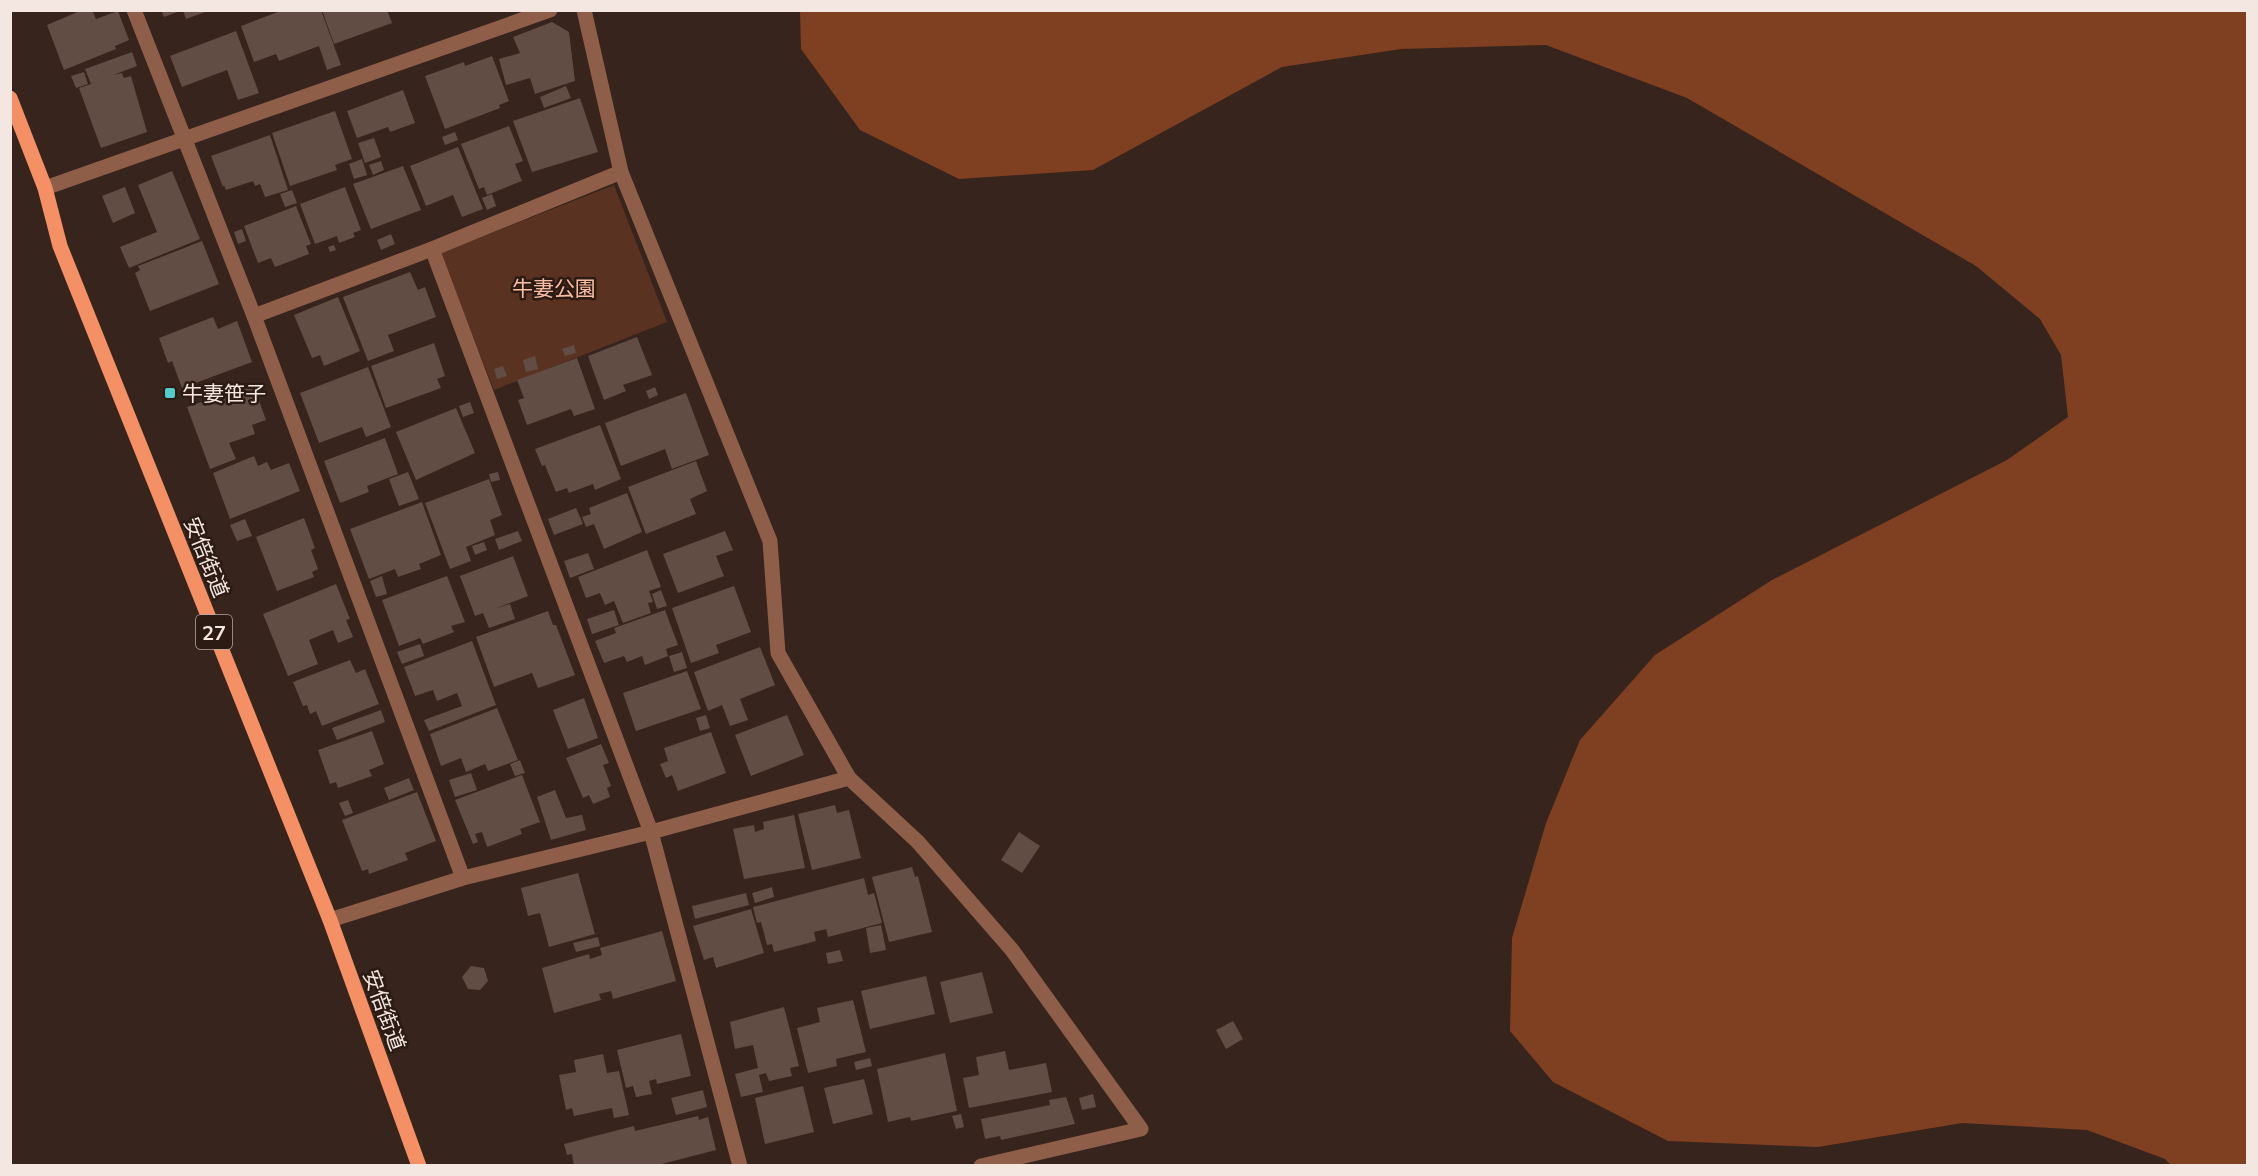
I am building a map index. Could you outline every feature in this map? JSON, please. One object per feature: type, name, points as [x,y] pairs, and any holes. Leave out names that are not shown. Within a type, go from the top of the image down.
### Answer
[{"type":"main road","name":"安倍街道","points":[[10,98],[45,188],[60,246],[330,920],[419,1166]]},
{"type":"street","points":[[134,10],[183,141],[254,316],[463,878]]},
{"type":"street","points":[[45,188],[550,10]]},
{"type":"street","points":[[584,10],[621,172],[770,541],[778,654],[849,778],[918,842],[1012,950],[1141,1129],[981,1166]]},
{"type":"street","points":[[254,316],[432,249],[621,172]]},
{"type":"street","points":[[432,249],[651,832],[740,1166]]},
{"type":"street","points":[[330,920],[463,878],[651,832],[849,778]]},
{"type":"green space","name":"牛妻公園","points":[[614,185],[667,322],[494,390],[440,253]]},
{"type":"shaded area","points":[[800,11],[2247,11],[2247,1165],[2171,1165],[2165,1159],[2087,1130],[1962,1123],[1818,1147],[1668,1141],[1553,1082],[1510,1031],[1512,938],[1546,823],[1580,740],[1655,655],[1772,580],[2007,460],[2068,417],[2061,355],[2040,319],[1976,266],[1687,98],[1546,45],[1401,49],[1282,67],[1093,170],[959,179],[860,130],[801,49]]},
{"type":"building","points":[[82,10],[92,10],[96,19],[118,11],[129,40],[115,46],[116,49],[64,70],[47,25]]},
{"type":"building","points":[[161,10],[180,10],[180,11],[164,17]]},
{"type":"building","points":[[183,10],[208,10],[208,11],[186,19]]},
{"type":"building","points":[[283,10],[321,10],[341,65],[327,70],[319,46],[279,61],[276,54],[254,62],[241,26]]},
{"type":"building","points":[[322,10],[387,10],[392,23],[334,44]]},
{"type":"building","points":[[552,22],[569,32],[575,81],[535,94],[530,78],[506,85],[499,59],[520,53],[513,37]]},
{"type":"building","points":[[236,31],[259,93],[238,100],[227,70],[182,87],[170,56]]},
{"type":"building","points":[[132,52],[137,66],[113,75],[122,73],[124,78],[131,76],[147,132],[101,148],[79,88],[91,84],[85,69]]},
{"type":"building","points":[[492,56],[509,101],[499,105],[500,108],[445,129],[425,76],[464,62],[465,66]]},
{"type":"building","points":[[84,72],[88,84],[76,88],[71,76]]},
{"type":"building","points":[[566,86],[571,98],[544,108],[540,97]]},
{"type":"building","points":[[403,90],[415,123],[390,132],[388,127],[357,138],[347,111]]},
{"type":"building","points":[[580,98],[598,152],[532,172],[513,121]]},
{"type":"building","points":[[335,111],[352,159],[335,165],[337,170],[290,186],[272,133]]},
{"type":"building","points":[[509,126],[523,161],[515,164],[522,181],[487,195],[484,187],[479,189],[461,144]]},
{"type":"building","points":[[455,132],[458,140],[445,145],[442,137]]},
{"type":"building","points":[[270,135],[288,190],[265,197],[260,184],[255,186],[253,181],[226,190],[211,156]]},
{"type":"building","points":[[374,138],[381,157],[365,163],[358,143]]},
{"type":"building","points":[[458,147],[483,209],[462,217],[453,195],[426,206],[410,166]]},
{"type":"building","points":[[362,159],[367,175],[354,179],[349,164]]},
{"type":"building","points":[[381,161],[384,170],[373,175],[369,165]]},
{"type":"building","points":[[403,166],[421,210],[371,229],[353,184]]},
{"type":"building","points":[[172,171],[200,239],[129,268],[120,247],[157,232],[138,185]]},
{"type":"building","points":[[125,187],[135,213],[113,223],[102,196]]},
{"type":"building","points":[[345,187],[361,230],[353,233],[355,237],[339,243],[337,236],[315,244],[300,204]]},
{"type":"building","points":[[292,190],[297,203],[285,207],[280,194]]},
{"type":"building","points":[[492,194],[496,206],[487,210],[482,198]]},
{"type":"building","points":[[296,206],[311,244],[306,246],[309,254],[275,267],[271,258],[258,263],[244,226]]},
{"type":"building","points":[[242,229],[246,241],[238,244],[234,232]]},
{"type":"building","points":[[391,234],[395,244],[381,250],[377,240]]},
{"type":"building","points":[[202,241],[219,284],[150,311],[135,273],[140,270],[138,266]]},
{"type":"building","points":[[334,245],[336,250],[330,252],[328,247]]},
{"type":"building","points":[[410,272],[418,290],[425,287],[436,317],[388,335],[394,351],[368,361],[343,297]]},
{"type":"building","points":[[338,297],[360,351],[324,366],[320,355],[312,358],[294,315]]},
{"type":"building","points":[[213,317],[218,329],[237,321],[252,362],[182,388],[172,361],[168,363],[159,338]]},
{"type":"building","points":[[637,337],[652,375],[623,385],[626,391],[604,400],[588,356]]},
{"type":"building","points":[[434,343],[445,376],[437,379],[441,388],[386,408],[371,366]]},
{"type":"building","points":[[574,345],[576,353],[565,356],[562,349]]},
{"type":"building","points":[[535,356],[538,369],[526,372],[523,360]]},
{"type":"building","points":[[577,358],[595,409],[574,416],[571,409],[527,425],[518,400],[524,398],[517,380]]},
{"type":"building","points":[[503,366],[507,376],[497,379],[494,369]]},
{"type":"building","points":[[368,367],[391,427],[366,437],[362,427],[319,443],[300,393]]},
{"type":"building","points":[[253,384],[266,420],[252,425],[255,434],[229,443],[236,459],[210,469],[187,407]]},
{"type":"building","points":[[655,387],[658,395],[649,399],[646,391]]},
{"type":"building","points":[[686,393],[709,455],[672,469],[665,449],[621,466],[605,423]]},
{"type":"building","points":[[470,402],[474,413],[463,417],[459,406]]},
{"type":"building","points":[[456,408],[475,453],[416,480],[396,432]]},
{"type":"building","points":[[600,425],[621,479],[595,490],[593,484],[569,493],[567,488],[556,492],[545,465],[542,466],[535,449]]},
{"type":"building","points":[[385,438],[398,474],[367,486],[369,492],[340,503],[324,461]]},
{"type":"building","points":[[254,456],[258,466],[267,462],[271,470],[289,463],[300,491],[230,519],[213,473]]},
{"type":"building","points":[[696,461],[707,491],[690,499],[696,514],[646,534],[628,487]]},
{"type":"building","points":[[408,472],[419,499],[399,506],[389,479]]},
{"type":"building","points":[[498,472],[500,480],[491,482],[489,474]]},
{"type":"building","points":[[489,479],[502,515],[490,520],[495,535],[466,547],[471,561],[450,569],[425,503]]},
{"type":"building","points":[[627,493],[642,532],[604,549],[594,524],[586,527],[582,517],[591,514],[589,508]]},
{"type":"building","points":[[422,502],[441,555],[419,564],[421,569],[398,577],[395,569],[369,579],[350,529]]},
{"type":"building","points":[[576,508],[583,524],[554,535],[548,519]]},
{"type":"building","points":[[304,518],[315,548],[311,550],[318,569],[312,572],[314,577],[277,591],[256,537]]},
{"type":"building","points":[[245,519],[252,536],[237,541],[230,525]]},
{"type":"building","points":[[518,531],[522,541],[499,550],[495,539]]},
{"type":"building","points":[[725,531],[733,550],[716,556],[724,576],[678,593],[663,554]]},
{"type":"building","points":[[484,542],[487,550],[475,555],[472,546]]},
{"type":"building","points":[[647,550],[661,587],[649,591],[653,602],[648,603],[651,613],[623,623],[614,601],[605,605],[600,593],[586,598],[578,577]]},
{"type":"building","points":[[588,553],[594,569],[570,578],[564,561]]},
{"type":"building","points":[[513,556],[528,596],[494,609],[510,604],[515,619],[489,628],[483,613],[475,616],[460,576]]},
{"type":"building","points":[[382,576],[387,594],[376,597],[370,581]]},
{"type":"building","points":[[447,576],[465,622],[451,626],[454,632],[423,644],[420,638],[399,646],[382,600]]},
{"type":"building","points":[[336,584],[350,619],[346,620],[353,637],[338,643],[333,630],[309,640],[318,664],[288,676],[263,614]]},
{"type":"building","points":[[734,586],[751,632],[716,645],[719,653],[691,663],[672,608]]},
{"type":"building","points":[[661,590],[667,606],[657,609],[652,594]]},
{"type":"building","points":[[614,610],[619,625],[592,634],[587,619]]},
{"type":"building","points":[[665,610],[678,645],[666,649],[668,656],[645,665],[642,656],[627,662],[624,656],[604,663],[595,641],[616,633],[614,628]]},
{"type":"building","points":[[548,611],[553,625],[556,625],[575,675],[538,688],[532,673],[494,687],[476,637]]},
{"type":"building","points":[[472,641],[496,705],[429,731],[424,720],[462,706],[457,693],[437,701],[433,690],[415,696],[404,667]]},
{"type":"building","points":[[420,644],[424,656],[402,664],[397,652]]},
{"type":"building","points":[[760,647],[775,685],[740,699],[748,720],[730,726],[722,705],[708,711],[694,672]]},
{"type":"building","points":[[682,652],[687,668],[674,672],[669,656]]},
{"type":"building","points":[[350,660],[356,673],[365,669],[379,704],[322,726],[316,711],[310,714],[307,705],[303,706],[293,682]]},
{"type":"building","points":[[687,671],[701,709],[636,731],[623,693]]},
{"type":"building","points":[[584,698],[598,738],[568,749],[553,710]]},
{"type":"building","points":[[497,708],[518,760],[488,771],[485,764],[466,772],[461,758],[441,766],[430,734]]},
{"type":"building","points":[[381,710],[385,722],[337,740],[332,728]]},
{"type":"building","points":[[706,715],[710,728],[700,731],[696,718]]},
{"type":"building","points":[[787,715],[804,755],[751,776],[735,735]]},
{"type":"building","points":[[372,731],[384,764],[369,770],[372,776],[338,788],[336,782],[330,784],[318,750]]},
{"type":"building","points":[[711,732],[726,773],[678,791],[672,775],[666,778],[660,764],[668,761],[664,748]]},
{"type":"building","points":[[601,744],[609,763],[603,765],[611,786],[607,788],[610,797],[593,804],[589,795],[583,798],[566,758]]},
{"type":"building","points":[[520,760],[525,773],[515,776],[510,764]]},
{"type":"building","points":[[471,773],[477,790],[455,797],[449,780]]},
{"type":"building","points":[[522,775],[540,822],[520,829],[522,834],[487,847],[482,832],[475,834],[478,842],[473,844],[455,800]]},
{"type":"building","points":[[409,778],[414,790],[389,800],[384,788]]},
{"type":"building","points":[[555,790],[566,818],[582,815],[586,830],[551,840],[537,797]]},
{"type":"building","points":[[417,792],[436,841],[405,853],[408,860],[369,874],[368,869],[362,871],[342,820]]},
{"type":"building","points":[[348,800],[353,813],[345,816],[339,803]]},
{"type":"building","points":[[835,805],[837,813],[849,810],[861,858],[812,870],[798,814]]},
{"type":"building","points":[[794,815],[805,868],[744,879],[733,829],[754,825],[755,832],[764,829],[763,822]]},
{"type":"building","points":[[1019,832],[1040,846],[1022,873],[1001,860]]},
{"type":"building","points":[[912,867],[915,877],[918,876],[932,932],[889,942],[872,877]]},
{"type":"building","points":[[578,873],[595,934],[549,947],[540,913],[528,916],[521,888]]},
{"type":"building","points":[[864,878],[868,895],[874,893],[882,923],[828,937],[826,929],[814,932],[816,941],[774,952],[772,944],[767,945],[761,922],[757,923],[753,907]]},
{"type":"building","points":[[772,887],[774,897],[755,903],[752,893]]},
{"type":"building","points":[[746,893],[749,905],[695,919],[692,906]]},
{"type":"building","points":[[751,909],[764,953],[716,968],[713,957],[704,960],[693,926]]},
{"type":"building","points":[[881,925],[886,950],[870,953],[866,928]]},
{"type":"building","points":[[662,931],[676,981],[613,999],[611,991],[599,994],[601,1000],[554,1013],[542,968],[589,954],[590,959],[602,955],[600,948]]},
{"type":"building","points":[[598,937],[600,946],[576,952],[573,943]]},
{"type":"building","points":[[840,950],[843,961],[828,964],[826,953]]},
{"type":"building","points":[[471,966],[484,968],[488,981],[480,990],[468,989],[462,977]]},
{"type":"building","points":[[982,972],[993,1013],[950,1023],[940,982]]},
{"type":"building","points":[[926,976],[935,1014],[870,1029],[861,991]]},
{"type":"building","points":[[853,1000],[866,1052],[836,1059],[837,1066],[808,1073],[797,1028],[820,1022],[817,1008]]},
{"type":"building","points":[[784,1007],[799,1066],[790,1068],[792,1076],[769,1081],[766,1073],[759,1075],[763,1092],[741,1097],[735,1074],[758,1068],[753,1045],[735,1049],[730,1022]]},
{"type":"building","points":[[1233,1021],[1243,1039],[1226,1049],[1216,1030]]},
{"type":"building","points":[[681,1034],[691,1076],[657,1084],[656,1079],[649,1081],[652,1094],[636,1097],[633,1086],[626,1088],[617,1050]]},
{"type":"building","points":[[1005,1051],[1009,1070],[1046,1063],[1052,1092],[969,1108],[963,1078],[979,1075],[976,1057]]},
{"type":"building","points":[[945,1053],[957,1111],[911,1121],[910,1117],[888,1122],[877,1069]]},
{"type":"building","points":[[603,1054],[607,1073],[619,1071],[629,1115],[614,1118],[612,1108],[574,1116],[572,1108],[566,1110],[559,1075],[576,1072],[574,1060]]},
{"type":"building","points":[[870,1058],[872,1066],[856,1070],[854,1062]]},
{"type":"building","points":[[864,1079],[873,1114],[833,1124],[824,1088]]},
{"type":"building","points":[[803,1086],[814,1132],[765,1144],[755,1098]]},
{"type":"building","points":[[703,1090],[707,1107],[676,1115],[671,1098]]},
{"type":"building","points":[[1093,1094],[1096,1107],[1082,1110],[1079,1098]]},
{"type":"building","points":[[1066,1097],[1075,1124],[1001,1140],[1000,1136],[985,1139],[981,1119],[1050,1105],[1049,1100]]},
{"type":"building","points":[[961,1114],[964,1127],[956,1129],[952,1116]]},
{"type":"building","points":[[698,1116],[699,1120],[708,1117],[716,1150],[654,1166],[574,1166],[572,1154],[567,1155],[564,1144],[634,1126],[635,1131]]},
{"type":"place","name":"牛妻笹子","points":[[170,393]]}]
